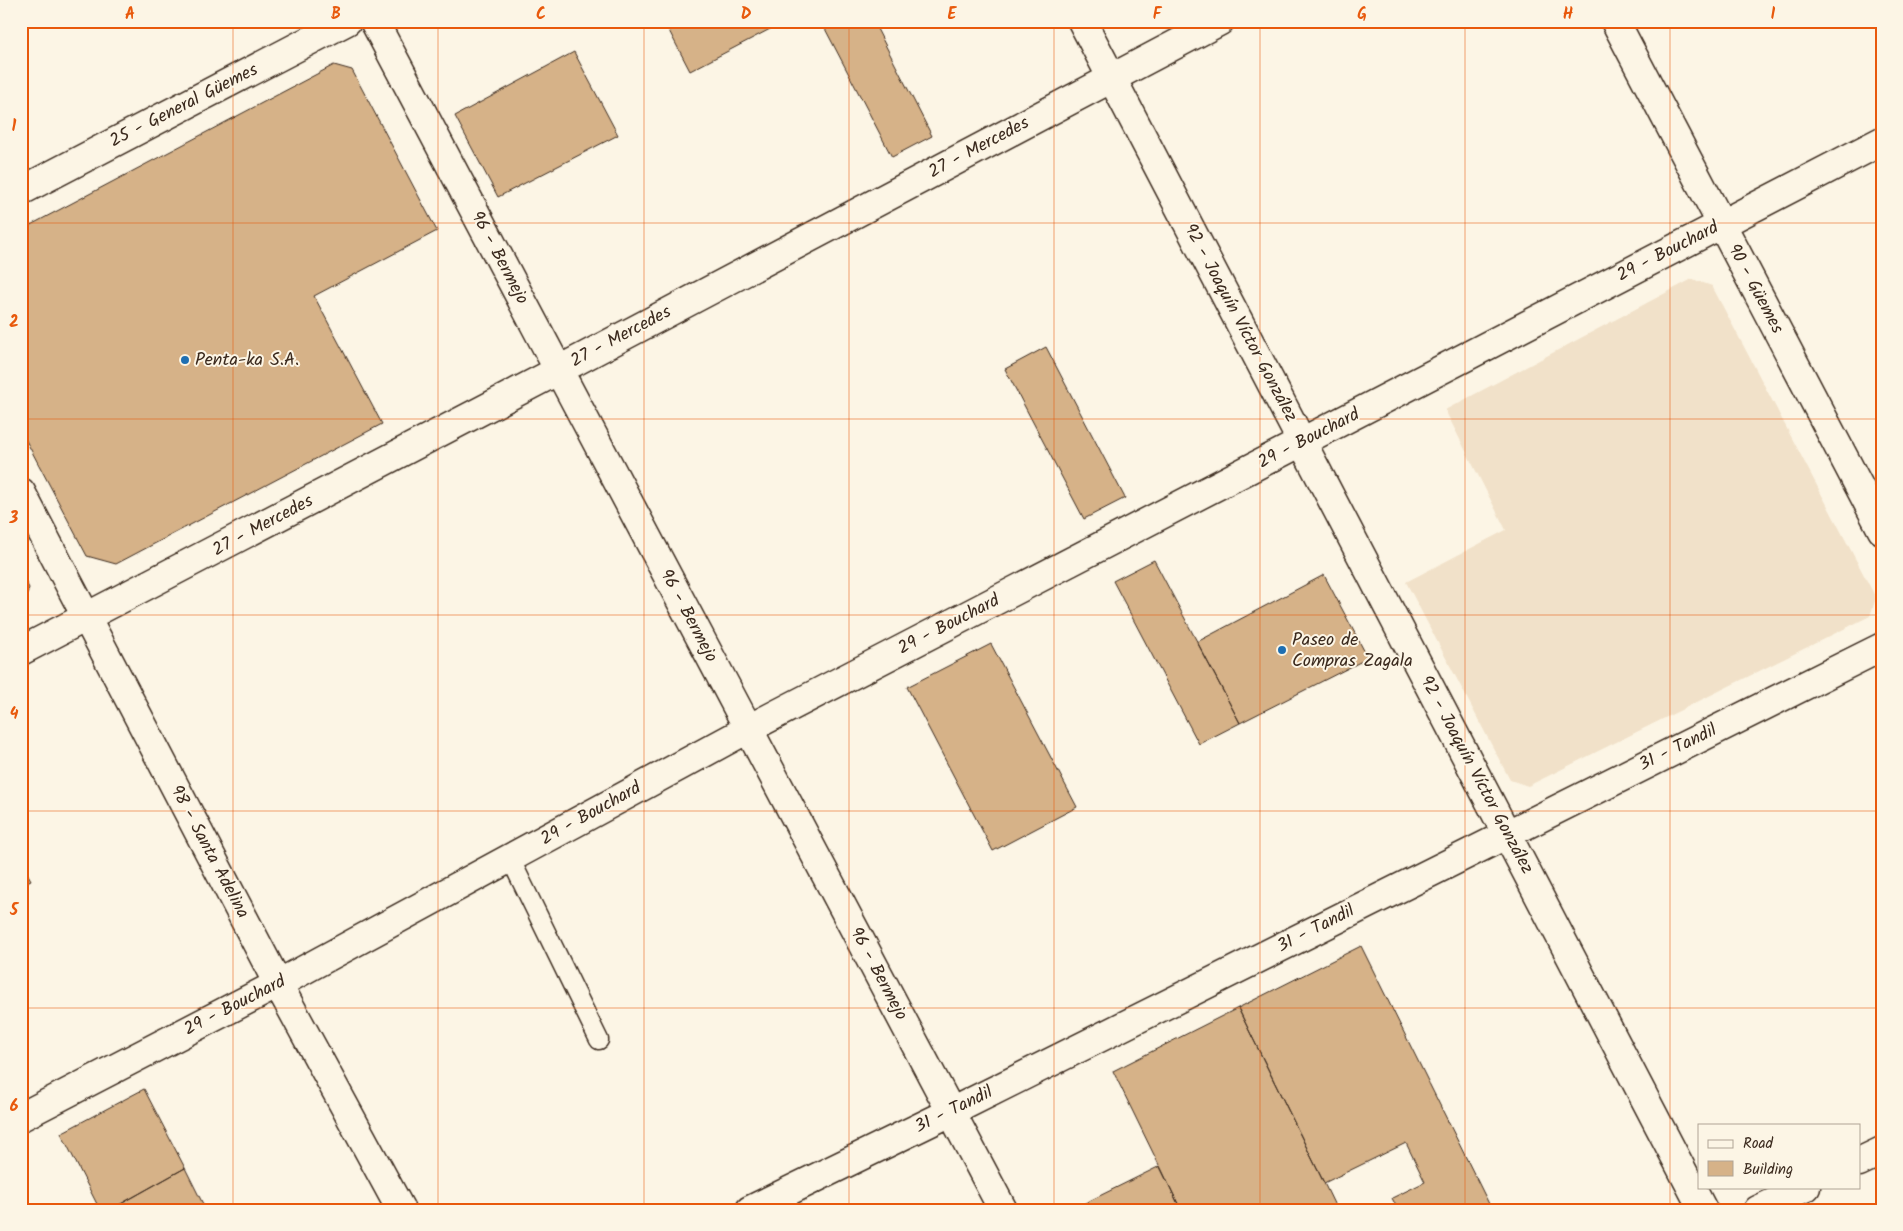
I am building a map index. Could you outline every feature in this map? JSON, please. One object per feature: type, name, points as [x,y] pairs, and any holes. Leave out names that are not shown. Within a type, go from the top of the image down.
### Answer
[{"type":"street","name":"25 - General Güemes","points":[[21,190],[347,21]]},
{"type":"street","name":"96 - Bermejo","points":[[374,21],[1003,1210]]},
{"type":"street","name":"92 - Joaquín Víctor González","points":[[1082,21],[1703,1210]]},
{"type":"street","name":"27 - Mercedes","points":[[21,651],[1220,21]]},
{"type":"street","name":"90 - Güemes","points":[[1614,21],[1882,530]]},
{"type":"street","name":"29 - Bouchard","points":[[21,1117],[278,984],[748,729],[1882,141]]},
{"type":"street","name":"98 - Santa Adelina","points":[[21,492],[278,984],[401,1210]]},
{"type":"street","name":"31 - Tandil","points":[[750,1210],[951,1112],[1882,647]]},
{"type":"street","points":[[1860,1162],[1882,1151]]},
{"type":"street","points":[[1758,1210],[1804,1188]]},
{"type":"lane","points":[[510,858],[600,1040]]},
{"type":"shaded area","points":[[1692,279],[1712,286],[1876,598],[1870,616],[1528,786],[1510,780],[1406,582],[1506,530],[1445,410]]},
{"type":"building","points":[[664,21],[768,21],[772,28],[690,71]]},
{"type":"building","points":[[768,21],[784,21],[772,28]]},
{"type":"building","points":[[821,21],[873,21],[932,136],[892,157]]},
{"type":"building","points":[[574,52],[618,135],[498,197],[455,116]]},
{"type":"building","name":"Penta-ka S.A.","points":[[334,65],[352,70],[437,231],[314,296],[382,424],[116,564],[87,556],[21,431],[21,230]]},
{"type":"building","points":[[1046,347],[1125,498],[1084,519],[1005,369]]},
{"type":"building","points":[[1154,560],[1240,723],[1199,744],[1113,581]]},
{"type":"building","points":[[21,573],[29,588],[21,612]]},
{"type":"building","name":"Paseo de Compras Zagala","points":[[1324,575],[1368,658],[1240,723],[1197,642]]},
{"type":"building","points":[[991,644],[1077,807],[993,851],[907,687]]},
{"type":"building","points":[[21,862],[31,880],[21,885]]},
{"type":"building","points":[[1361,946],[1492,1210],[1398,1210],[1392,1198],[1425,1182],[1406,1143],[1324,1183],[1238,1008]]},
{"type":"building","points":[[1238,1008],[1337,1210],[1181,1210],[1113,1071]]},
{"type":"building","points":[[144,1089],[185,1168],[110,1210],[100,1210],[61,1133]]},
{"type":"building","points":[[1160,1166],[1181,1210],[1071,1210]]},
{"type":"building","points":[[185,1168],[206,1210],[110,1210]]},
{"type":"place","name":"Penta-ka S.A.","points":[[185,360]]},
{"type":"place","name":"Paseo de Compras Zagala","points":[[1282,650]]}]
